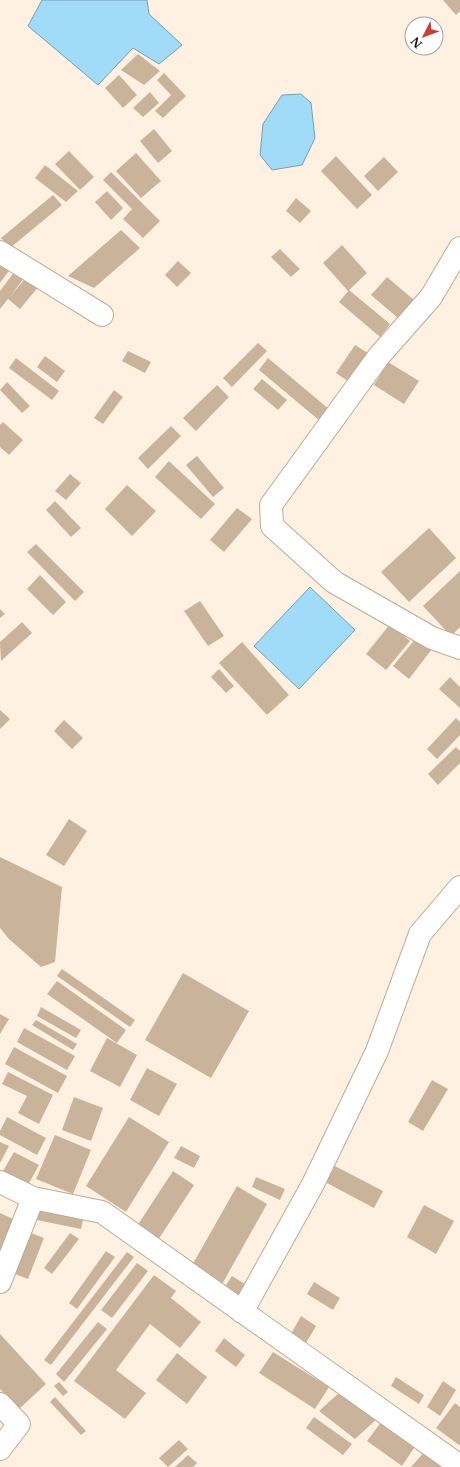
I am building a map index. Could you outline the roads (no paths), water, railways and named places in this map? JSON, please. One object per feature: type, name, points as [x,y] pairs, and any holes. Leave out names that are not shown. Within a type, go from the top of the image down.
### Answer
[{"type":"street","points":[[460,248],[431,297],[379,356],[271,505],[272,526],[334,582],[432,638],[460,648]]},
{"type":"street","points":[[0,252],[102,315]]},
{"type":"street","points":[[242,1312],[313,1184],[377,1051],[420,934],[460,887]]},
{"type":"street","points":[[0,1182],[33,1198],[102,1212],[455,1465]]},
{"type":"street","points":[[0,1282],[33,1198]]},
{"type":"street","points":[[0,1404],[18,1424],[0,1449]]},
{"type":"water","points":[[42,0],[147,0],[149,14],[182,45],[159,64],[133,48],[98,85],[28,26]]},
{"type":"water","points":[[301,94],[311,103],[315,138],[302,165],[272,170],[260,155],[263,124],[282,95]]},
{"type":"water","points":[[310,587],[355,630],[299,689],[254,646]]}]
